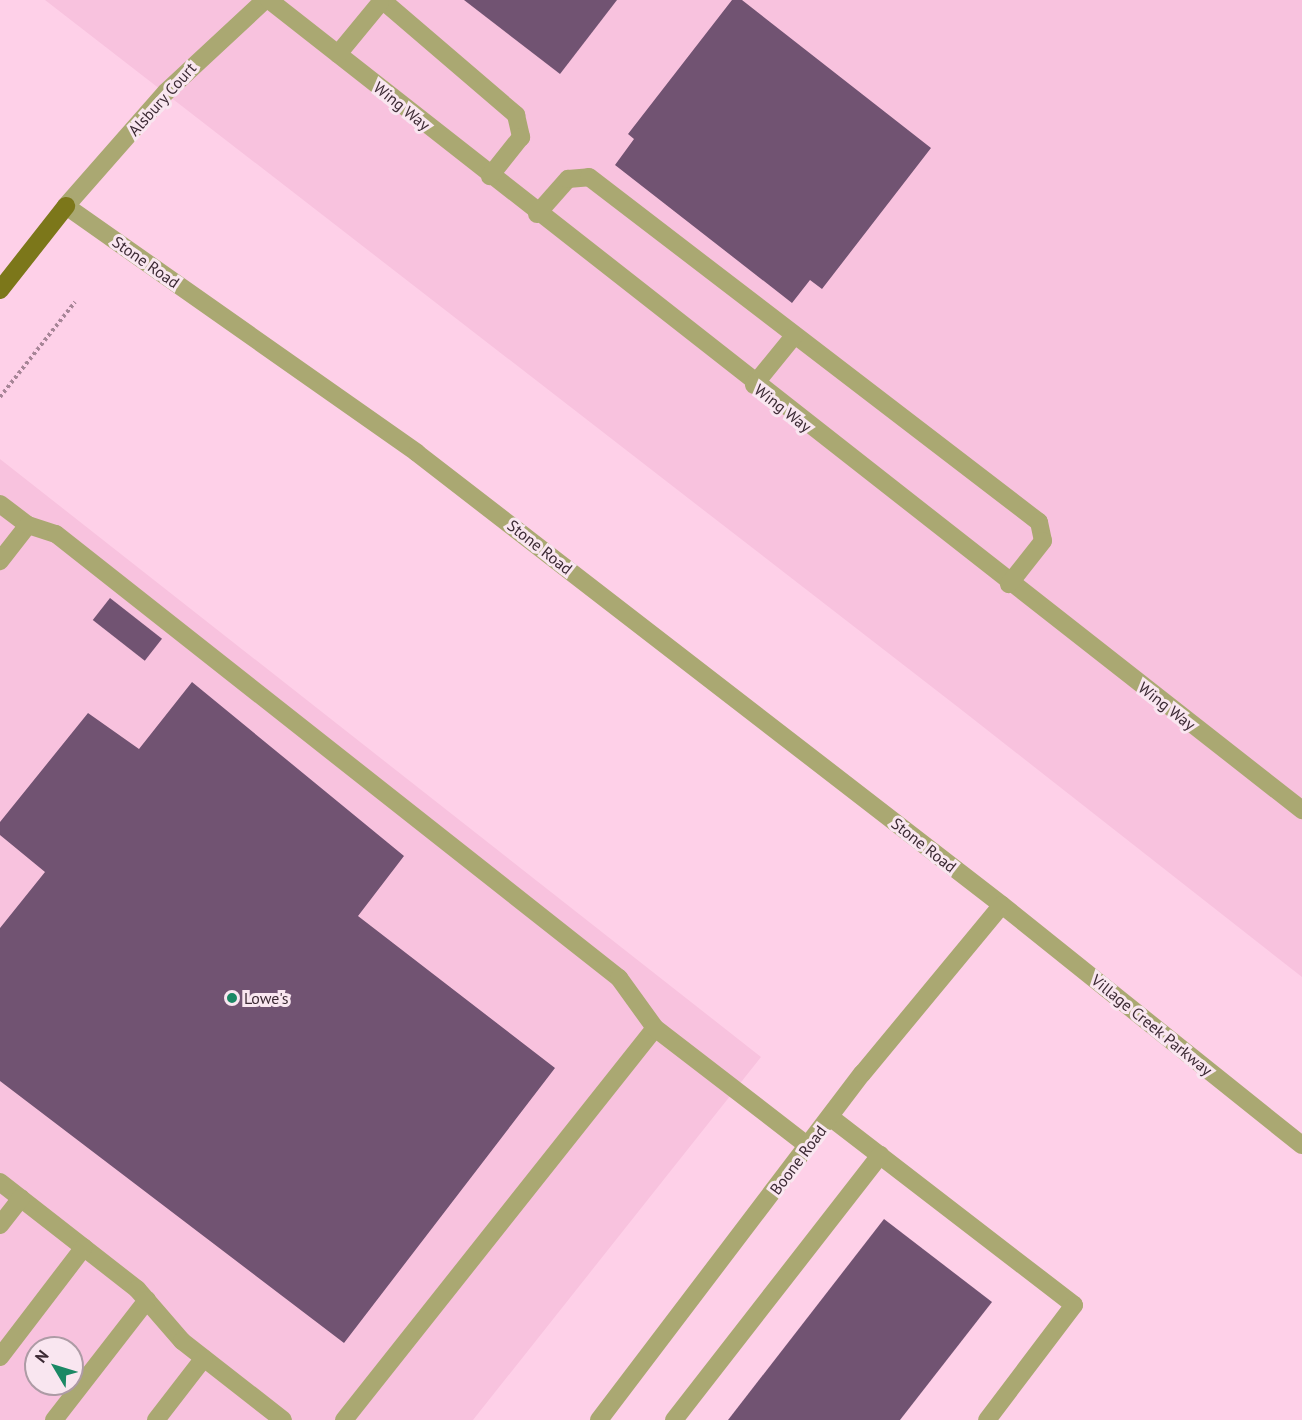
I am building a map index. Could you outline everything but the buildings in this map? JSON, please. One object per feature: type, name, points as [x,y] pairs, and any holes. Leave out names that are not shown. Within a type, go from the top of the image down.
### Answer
[{"type":"main road","points":[[0,290],[66,206]]},
{"type":"street","name":"Wing Way","points":[[267,0],[754,385],[1302,810]]},
{"type":"street","name":"Alsbury Court","points":[[66,206],[166,92],[267,0]]},
{"type":"street","points":[[338,54],[381,1],[516,115],[521,137],[490,176]]},
{"type":"street","points":[[537,214],[568,179],[589,177],[1039,522],[1043,541],[1009,584]]},
{"type":"street","name":"Stone Road","points":[[66,206],[417,453],[1002,905]]},
{"type":"street","points":[[754,385],[794,336]]},
{"type":"street","points":[[0,504],[28,525],[56,534],[619,978],[655,1028],[808,1146]]},
{"type":"street","points":[[0,561],[28,525]]},
{"type":"street","name":"Boone Road","points":[[599,1420],[808,1146],[1002,905]]},
{"type":"street","name":"Village Creek Parkway","points":[[1002,905],[1302,1145]]},
{"type":"street","points":[[344,1420],[655,1028]]},
{"type":"street","points":[[831,1117],[1074,1305],[987,1420]]},
{"type":"street","points":[[674,1420],[880,1155]]},
{"type":"street","points":[[0,1182],[84,1247],[147,1300],[204,1358],[271,1416]]},
{"type":"street","points":[[0,1225],[21,1198]]},
{"type":"street","points":[[0,1358],[84,1247]]},
{"type":"street","points":[[54,1420],[147,1300]]},
{"type":"street","points":[[156,1420],[204,1358]]},
{"type":"path","points":[[0,397],[75,302]]},
{"type":"shaded area","points":[[45,0],[1302,0],[1302,977],[963,711]]},
{"type":"shaded area","points":[[0,459],[761,1057],[473,1420],[0,1420]]},
{"type":"place","name":"Lowe's","points":[[232,998]]}]
